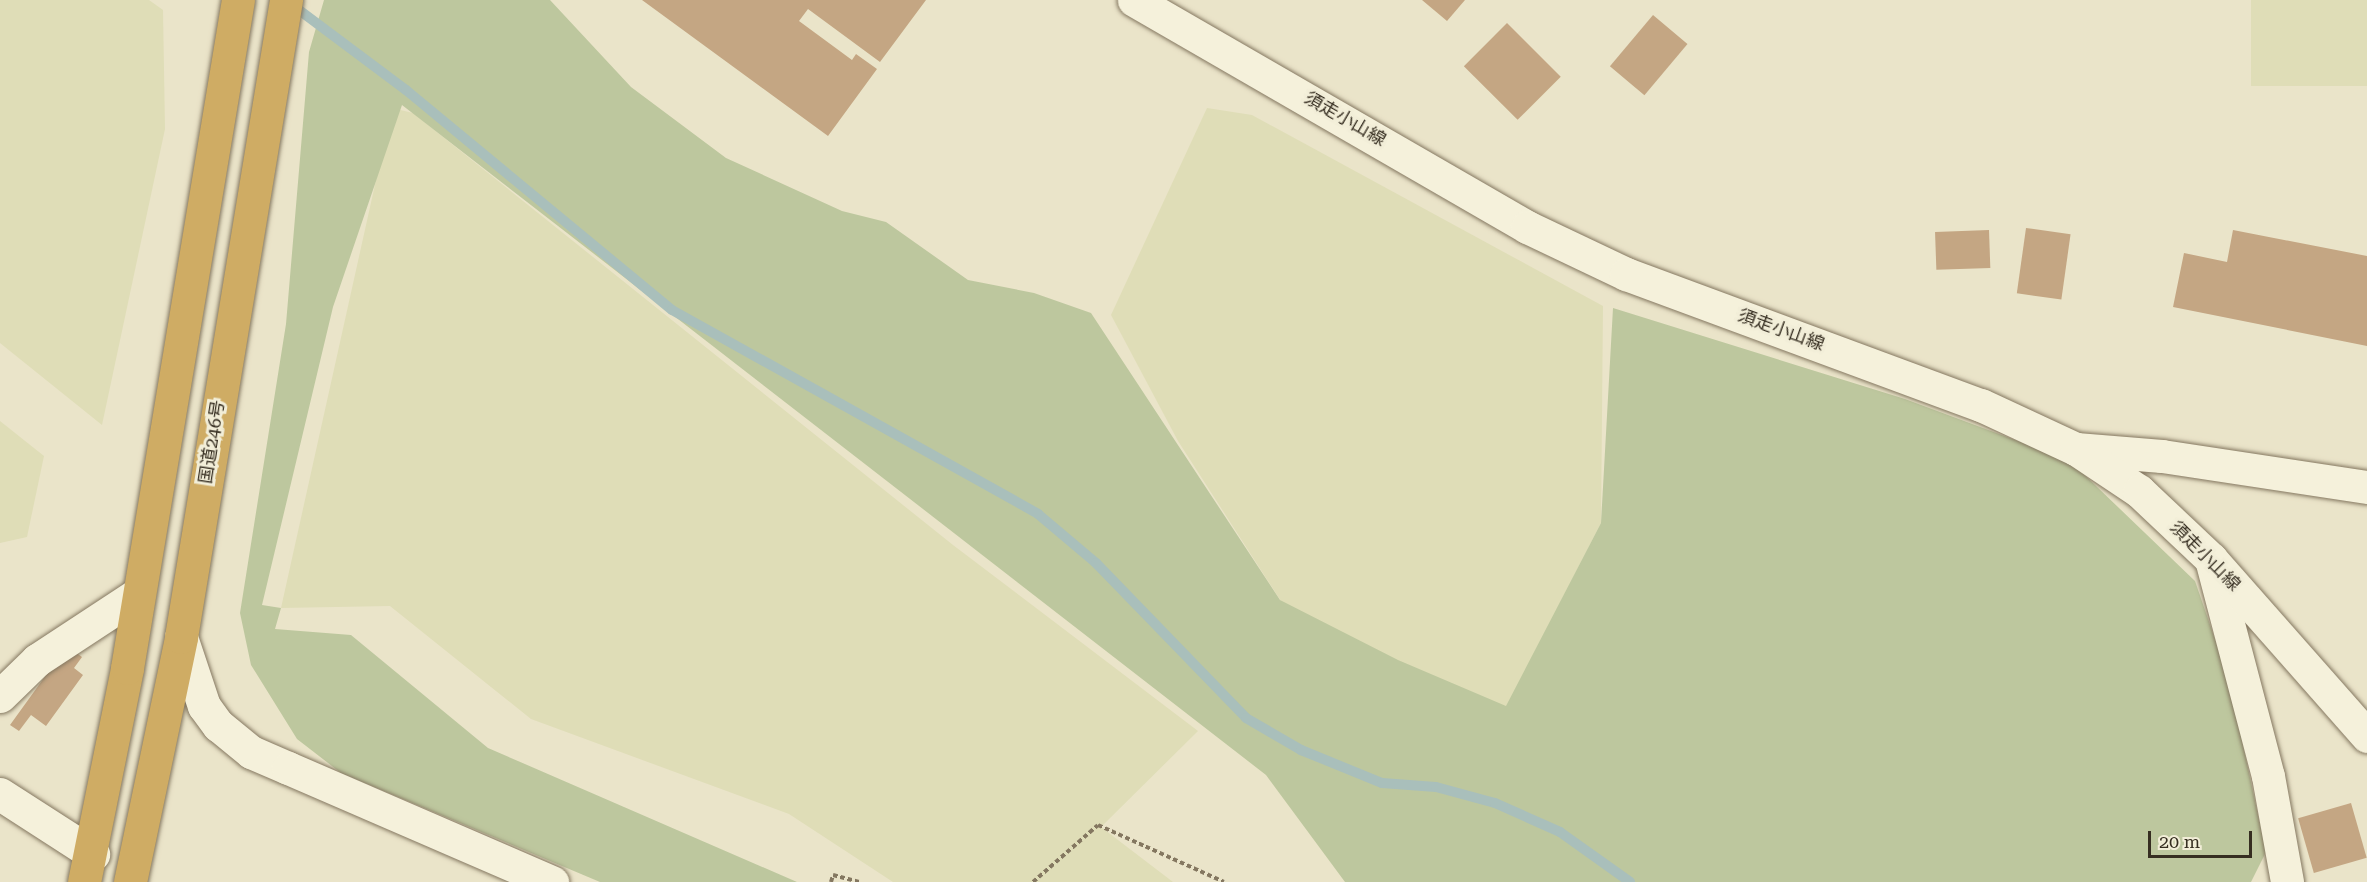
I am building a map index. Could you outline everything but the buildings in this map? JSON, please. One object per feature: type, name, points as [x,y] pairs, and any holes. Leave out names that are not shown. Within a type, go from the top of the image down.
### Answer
[{"type":"highway","points":[[88,868],[139,593],[238,1]]},
{"type":"highway","name":"国道246号","points":[[130,882],[181,637],[285,8]]},
{"type":"main road","name":"須走小山線","points":[[1134,0],[1527,227],[1616,270],[1981,405],[2076,449],[2139,491],[2211,559],[2367,736]]},
{"type":"main road","points":[[2076,449],[2162,456],[2367,487]]},
{"type":"main road","points":[[2211,559],[2268,776],[2287,882]]},
{"type":"main road","points":[[0,696],[37,660],[139,593]]},
{"type":"main road","points":[[181,637],[204,706],[218,725],[250,752],[552,882]]},
{"type":"main road","points":[[0,794],[88,868]]},
{"type":"path","points":[[1034,882],[1098,825],[1224,882]]},
{"type":"path","points":[[831,882],[833,875],[860,882]]},
{"type":"shaded area","points":[[0,0],[149,0],[163,10],[165,129],[102,425],[0,343]]},
{"type":"shaded area","points":[[2251,0],[2367,0],[2367,86],[2251,86]]},
{"type":"shaded area","points":[[392,108],[413,113],[953,545],[1198,731],[1101,827],[1173,882],[893,882],[789,814],[531,719],[390,606],[281,608]]},
{"type":"shaded area","points":[[1207,108],[1252,115],[1603,306],[1601,523],[1505,710],[1286,609],[1178,441],[1111,315]]},
{"type":"shaded area","points":[[0,421],[44,456],[27,537],[0,543]]},
{"type":"green space","points":[[324,0],[550,0],[631,87],[726,158],[842,211],[886,222],[968,280],[1034,293],[1091,313],[1280,600],[1398,660],[1506,706],[1601,523],[1613,308],[1905,399],[2069,460],[2195,581],[2229,680],[2266,852],[2251,882],[1345,882],[1266,775],[402,105],[333,307],[262,605],[281,608],[275,629],[351,635],[488,748],[797,882],[600,882],[341,773],[297,739],[251,665],[240,613],[286,324],[309,52]]},
{"type":"waterway","points":[[291,4],[406,90],[672,310],[1038,514],[1096,563],[1246,718],[1301,750],[1382,783],[1436,787],[1495,803],[1560,832],[1630,882]]}]
